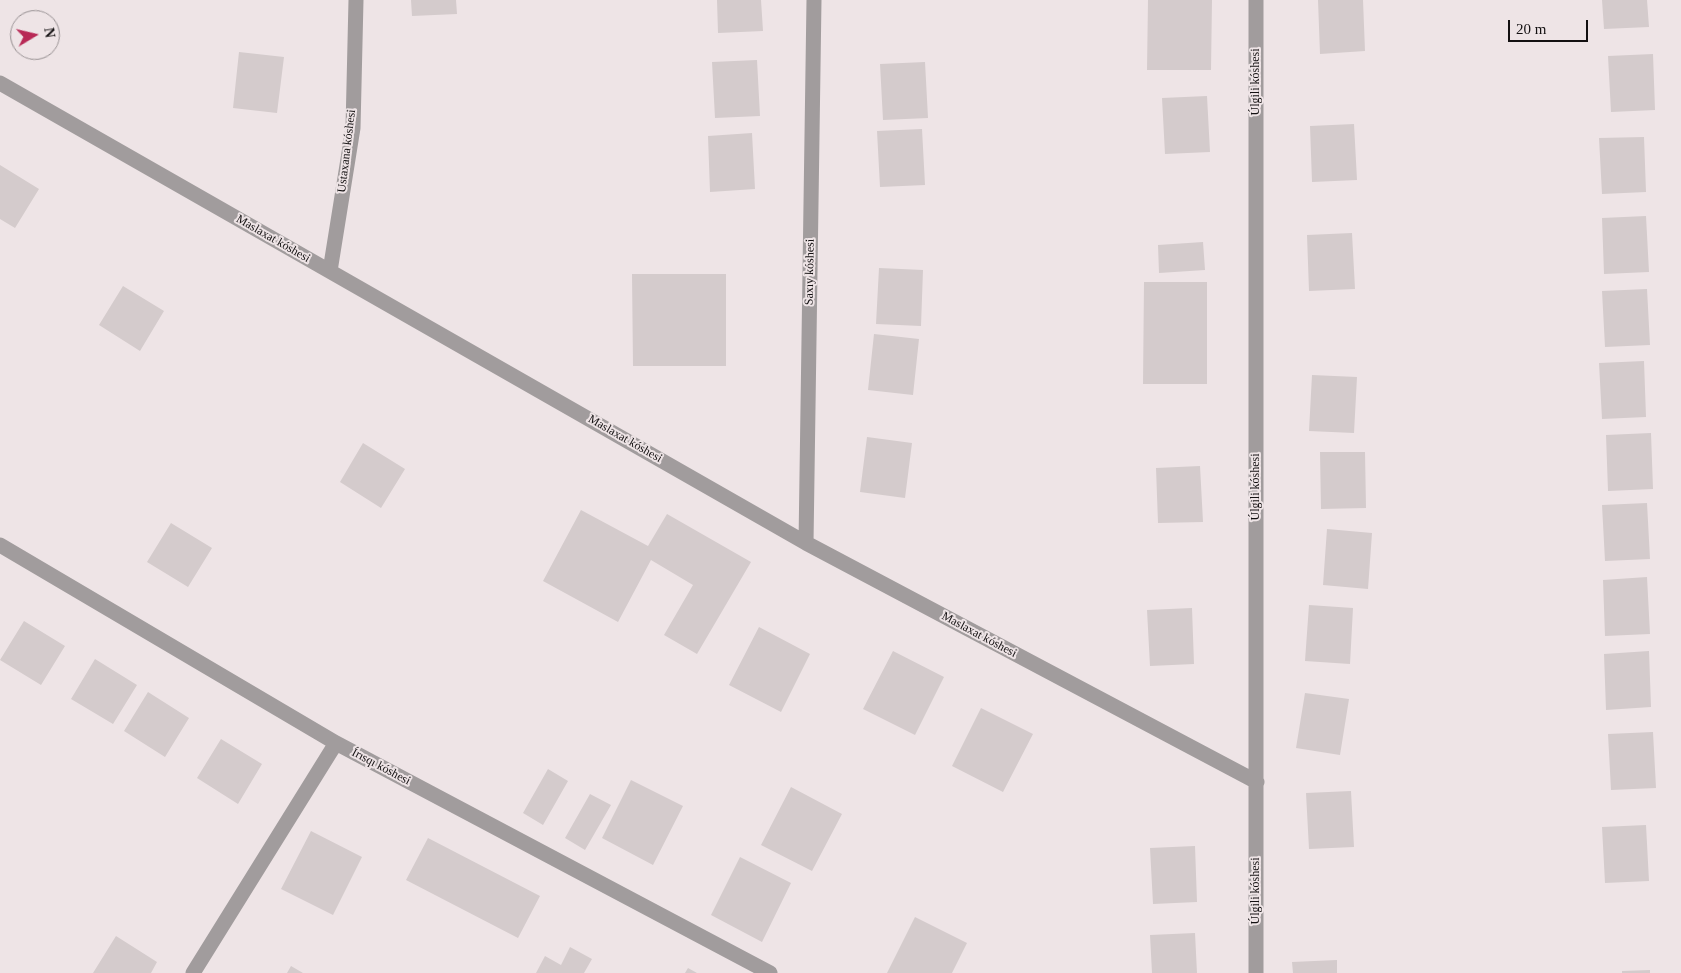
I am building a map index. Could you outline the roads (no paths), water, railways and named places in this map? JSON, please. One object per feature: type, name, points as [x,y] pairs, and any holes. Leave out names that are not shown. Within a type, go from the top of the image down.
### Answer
[{"type":"street","name":"Ustaxana kóshesi","points":[[330,271],[353,128],[356,0]]},
{"type":"street","name":"Saxıy kóshesi","points":[[806,543],[814,0]]},
{"type":"street","name":"Úlgili kóshesi","points":[[1256,0],[1256,973]]},
{"type":"street","name":"Maslaxat kóshesi","points":[[0,83],[806,543],[1257,782]]},
{"type":"street","name":"Írısqı kóshesi","points":[[0,545],[336,744],[770,973]]},
{"type":"street","points":[[193,973],[336,744]]}]
